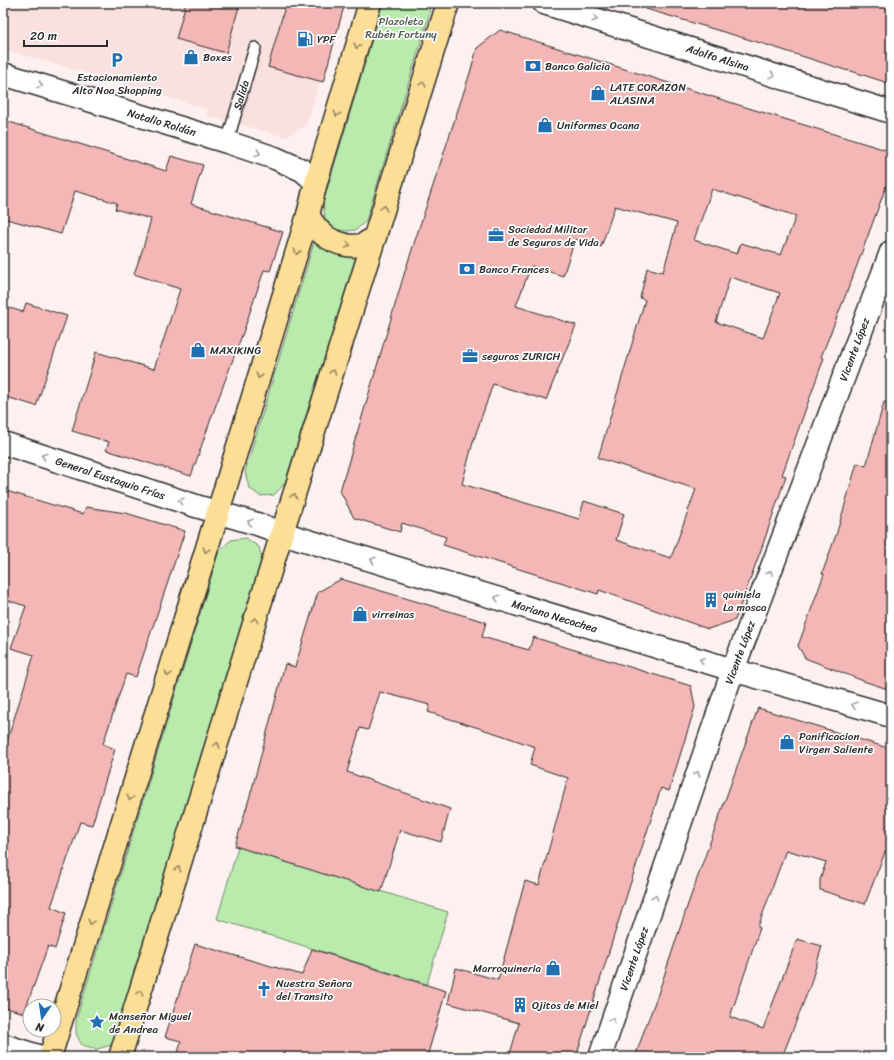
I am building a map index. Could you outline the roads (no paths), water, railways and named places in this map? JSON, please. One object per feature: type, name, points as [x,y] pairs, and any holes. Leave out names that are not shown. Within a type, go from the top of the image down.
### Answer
[{"type":"main road","points":[[50,1057],[218,512],[370,3]]},
{"type":"main road","points":[[120,1057],[448,3]]},
{"type":"main road","points":[[308,214],[315,226],[324,235],[337,243],[353,246],[363,244],[375,237]]},
{"type":"street","name":"Adolfo Alsina","points":[[544,3],[891,112]]},
{"type":"street","name":"Natalio Roldán","points":[[3,74],[275,158],[302,170],[316,182]]},
{"type":"street","name":"Vicente López","points":[[600,1057],[733,670],[891,252]]},
{"type":"street","name":"General Eustaquio Frías","points":[[3,443],[218,512]]},
{"type":"street","name":"Mariano Necochea","points":[[218,512],[282,533],[733,670],[891,716]]},
{"type":"street","points":[[3,1045],[41,1057]]},
{"type":"lane","name":"Salida","points":[[226,142],[255,48]]},
{"type":"place","name":"YPF","points":[[305,39]]},
{"type":"place","name":"Boxes","points":[[191,57]]},
{"type":"place","name":"Estacionamiento Alto Noa Shopping","points":[[117,60]]},
{"type":"place","name":"Banco Galicia","points":[[533,66]]},
{"type":"place","name":"LATE CORAZON ALASINA","points":[[598,93]]},
{"type":"place","name":"Uniformes Ocana","points":[[545,125]]},
{"type":"place","name":"Sociedad Militar de Seguros de Vida","points":[[496,235]]},
{"type":"place","name":"Banco Frances","points":[[467,269]]},
{"type":"place","name":"MAXIKING","points":[[198,350]]},
{"type":"place","name":"seguros ZURICH","points":[[470,356]]},
{"type":"place","name":"quiniela La mosca","points":[[711,600]]},
{"type":"place","name":"virreinas","points":[[360,614]]},
{"type":"place","name":"Panificacion Virgen Saliente","points":[[787,742]]},
{"type":"place","name":"Marroquineria","points":[[553,968]]},
{"type":"place","name":"Nuestra Señora del Transito","points":[[264,989]]},
{"type":"place","name":"Ojitos de Miel","points":[[520,1005]]},
{"type":"place","name":"Monseñor Miguel de Andrea","points":[[97,1022]]},
{"type":"park label","name":"Plazoleta Rubén Fortuny","points":[[401,27]]}]
